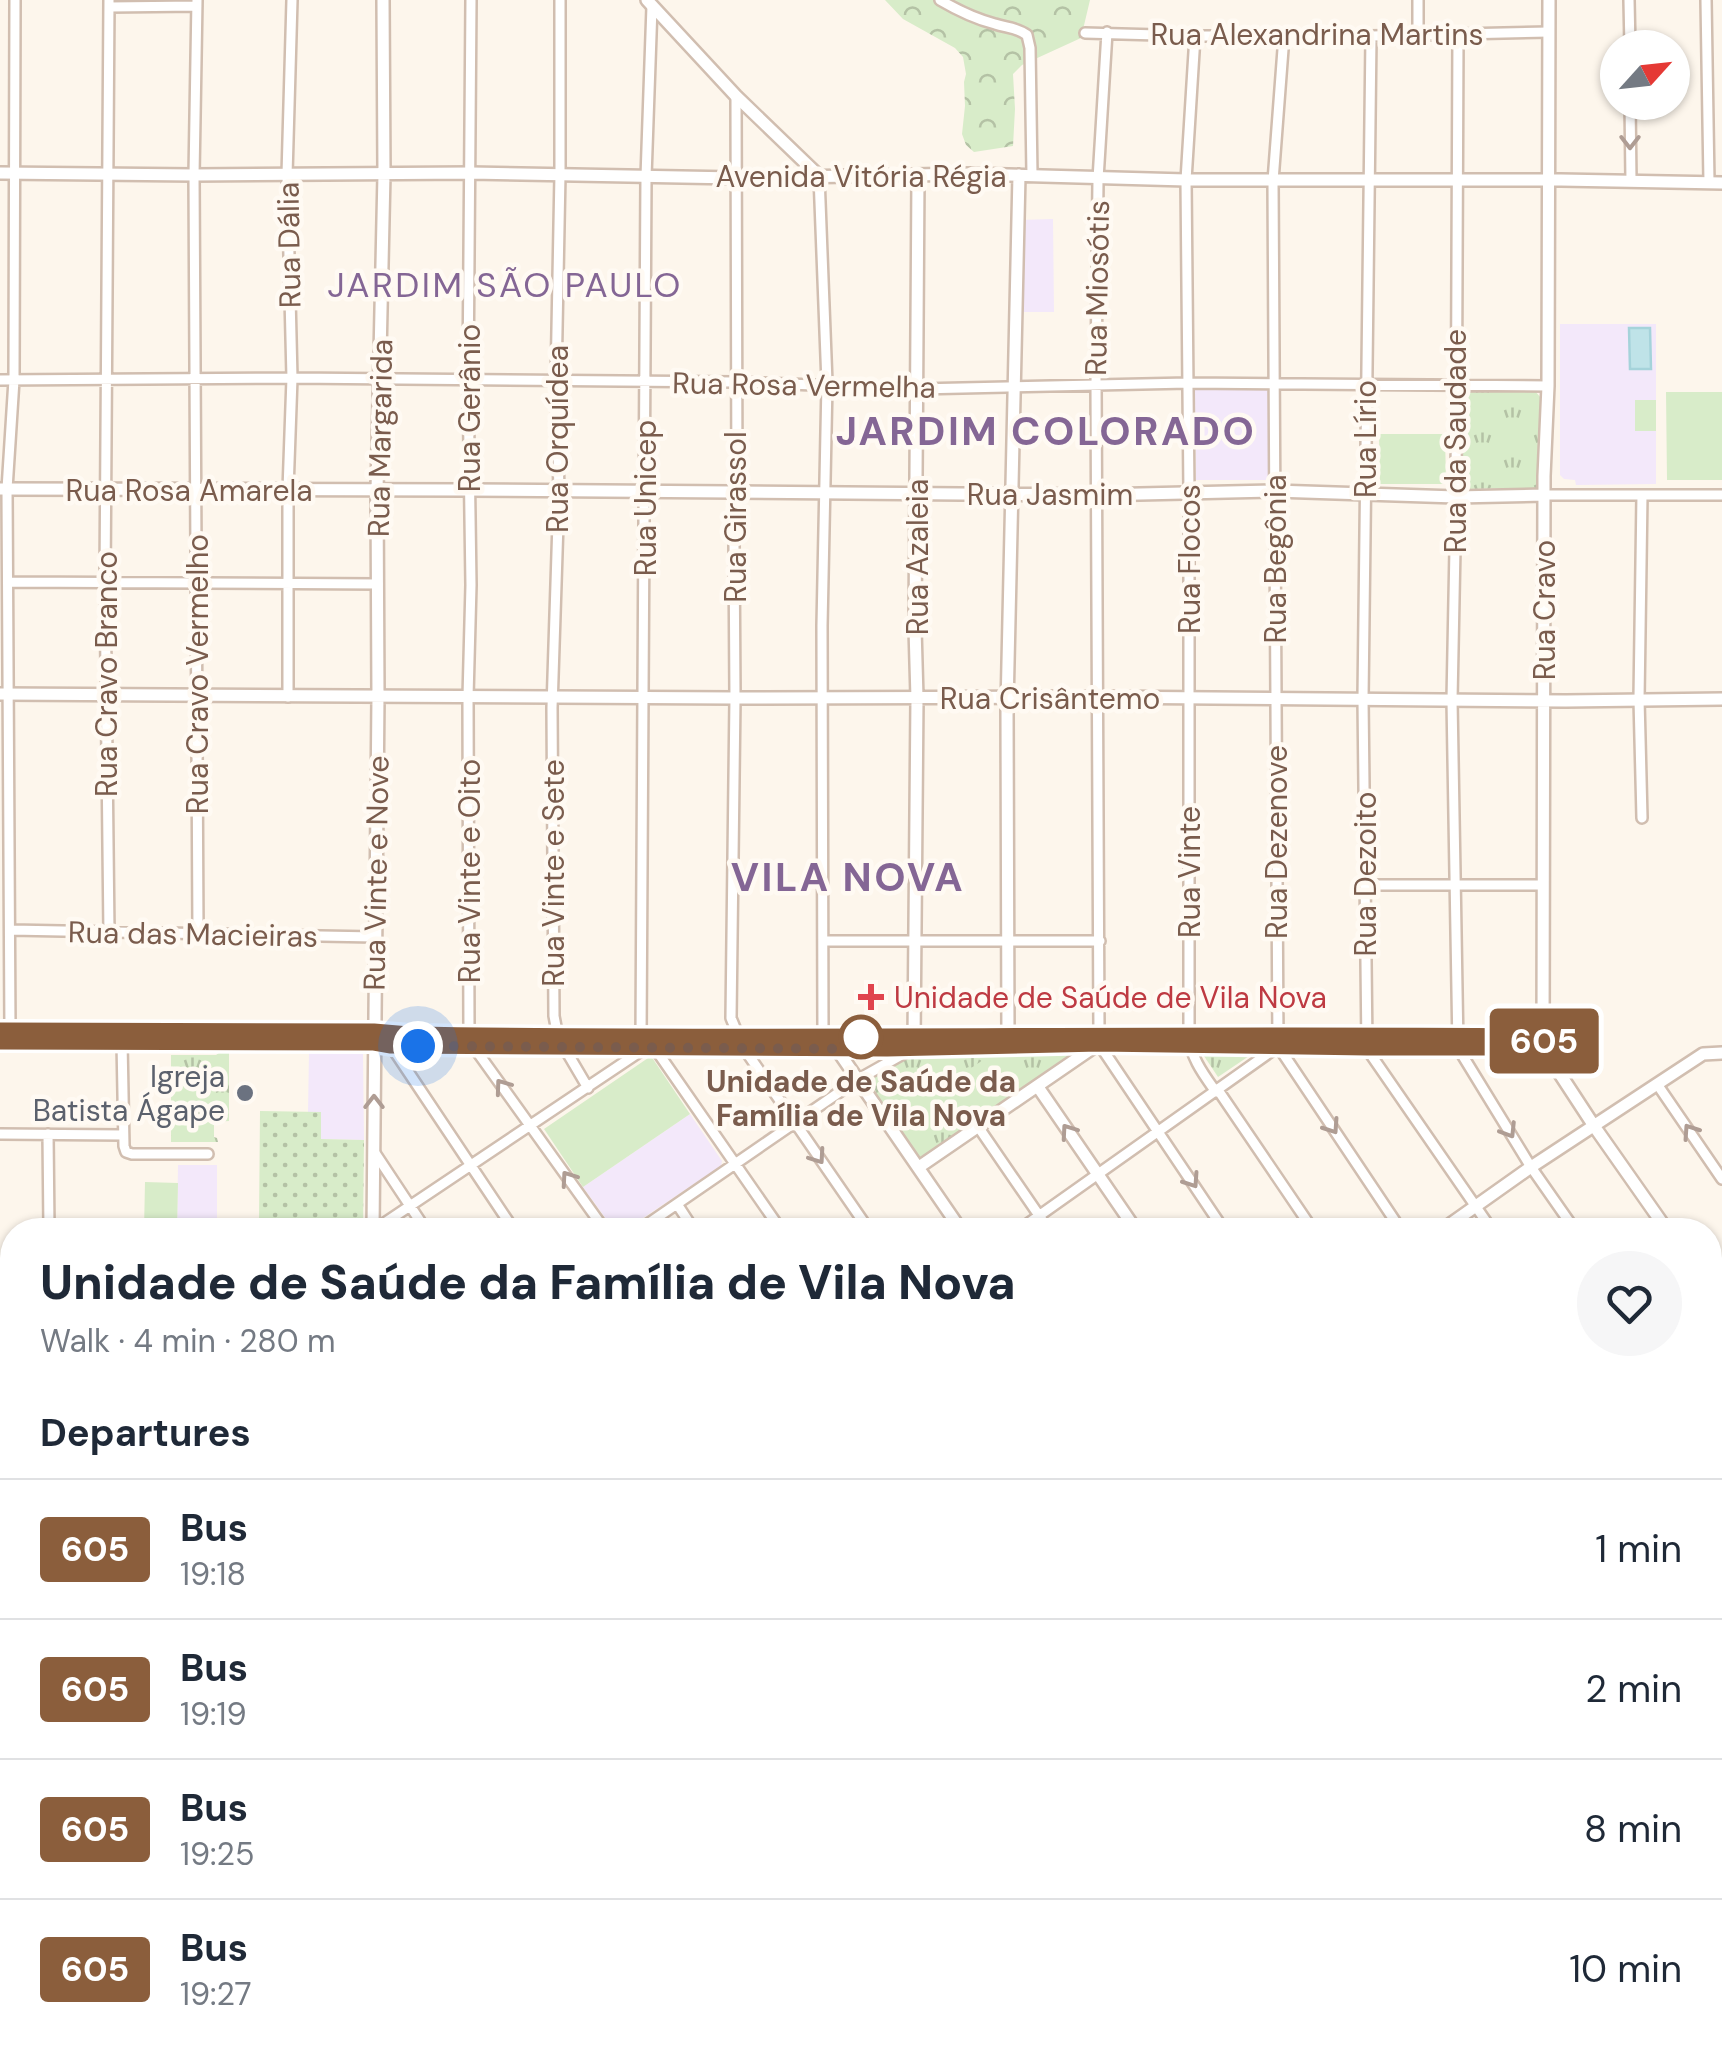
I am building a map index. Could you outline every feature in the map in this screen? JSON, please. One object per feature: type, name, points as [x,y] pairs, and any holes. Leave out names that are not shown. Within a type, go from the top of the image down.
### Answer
[{"type":"street","points":[[14,0],[7,174],[14,380],[4,490],[8,582],[4,694],[6,860],[11,930],[5,1036],[374,1037],[647,1044],[1278,1040],[1366,1034],[1457,1041],[1544,1041],[1594,1126],[1659,1218]]},
{"type":"street","name":"Rua Dália","points":[[288,696],[292,378],[287,175],[292,0]]},
{"type":"street","name":"Rua Margarida","points":[[378,696],[383,0]]},
{"type":"street","name":"Rua Gerânio","points":[[468,696],[472,0]]},
{"type":"street","name":"Rua Orquídea","points":[[552,697],[559,491],[556,381],[560,0]]},
{"type":"street","points":[[940,0],[995,24],[1018,28],[1027,34],[1030,48],[1011,494],[1008,1042]]},
{"type":"street","points":[[1418,0],[1418,36]]},
{"type":"street","name":"Rua Cravo","points":[[1544,1041],[1544,495],[1550,0]]},
{"type":"street","points":[[1629,0],[1630,30]]},
{"type":"street","points":[[1706,0],[1715,183]]},
{"type":"street","points":[[649,2],[736,96],[820,176],[827,384],[824,941],[830,1043],[953,1218]]},
{"type":"street","name":"Rua Unicep","points":[[647,1044],[644,382],[649,2]]},
{"type":"street","points":[[110,4],[197,3]]},
{"type":"street","name":"Rua Cravo Vermelho","points":[[197,3],[194,176],[198,933]]},
{"type":"street","name":"Rua Cravo Branco","points":[[108,933],[105,489],[110,4]]},
{"type":"street","points":[[0,25],[14,25]]},
{"type":"street","name":"Rua Miosótis","points":[[1099,1039],[1096,384],[1098,179],[1106,32]]},
{"type":"street","name":"Rua Alexandrina Martins","points":[[1086,33],[1418,36],[1549,32]]},
{"type":"street","name":"Rua da Saudade","points":[[1457,1041],[1452,700],[1458,35]]},
{"type":"street","name":"Rua Flocos","points":[[1188,698],[1186,180],[1196,36]]},
{"type":"street","name":"Rua Begônia","points":[[1276,698],[1273,180],[1284,36]]},
{"type":"street","name":"Rua Lírio","points":[[1364,699],[1371,36]]},
{"type":"street","name":"Rua Girassol","points":[[736,96],[737,492],[731,1018],[741,1042]]},
{"type":"street","points":[[1630,120],[1630,181]]},
{"type":"street","name":"Avenida Vitória Régia","points":[[7,174],[472,173],[736,178],[1026,175],[1098,179],[1715,183]]},
{"type":"street","name":"Rua Azaleia","points":[[914,1043],[918,176]]},
{"type":"street","name":"Rua Rosa Vermelha","points":[[0,380],[735,382],[918,389],[1188,382],[1548,386]]},
{"type":"street","name":"Rua Rosa Amarela","points":[[4,490],[377,491]]},
{"type":"street","name":"Rua Jasmim","points":[[377,491],[1722,495]]},
{"type":"street","points":[[1642,496],[1642,818]]},
{"type":"street","points":[[8,582],[378,584]]},
{"type":"street","name":"Rua Crisântemo","points":[[4,694],[1722,699]]},
{"type":"street","name":"Rua Vinte e Nove","points":[[373,1218],[378,696]]},
{"type":"street","name":"Rua Vinte e Oito","points":[[468,696],[471,1040]]},
{"type":"street","name":"Rua Vinte e Sete","points":[[552,697],[554,1016],[561,1042]]},
{"type":"street","name":"Rua Vinte","points":[[1188,698],[1189,1040]]},
{"type":"street","name":"Rua Dezenove","points":[[1276,698],[1278,1040]]},
{"type":"street","name":"Rua Dezoito","points":[[1364,699],[1367,1048]]},
{"type":"street","points":[[1366,885],[1542,885]]},
{"type":"street","name":"Rua das Macieiras","points":[[11,930],[375,937]]},
{"type":"street","points":[[824,941],[1100,941]]},
{"type":"street","points":[[122,1036],[124,1149],[129,1153],[208,1154]]},
{"type":"street","points":[[374,1037],[391,1046],[506,1218]]},
{"type":"street","points":[[919,1167],[1099,1039]]},
{"type":"street","points":[[1099,1039],[1216,1218]]},
{"type":"street","points":[[391,1046],[471,1040]]},
{"type":"street","points":[[471,1040],[597,1218]]},
{"type":"street","points":[[1189,1040],[1202,1072],[1305,1218]]},
{"type":"street","points":[[1278,1040],[1393,1218]]},
{"type":"street","points":[[1037,1218],[1217,1091],[1278,1040],[1367,1048],[1457,1041]]},
{"type":"street","points":[[1457,1041],[1531,1167],[1567,1218]]},
{"type":"street","points":[[561,1042],[588,1088]]},
{"type":"street","points":[[741,1042],[861,1218]]},
{"type":"street","points":[[657,1218],[914,1043]]},
{"type":"street","points":[[392,1218],[588,1088],[647,1044]]},
{"type":"street","points":[[647,1044],[773,1218]]},
{"type":"street","points":[[1367,1048],[1484,1218]]},
{"type":"street","points":[[1459,1218],[1703,1054],[1722,1054]]},
{"type":"street","points":[[1658,1084],[1722,1179]]},
{"type":"street","points":[[1038,1086],[1128,1218]]},
{"type":"street","points":[[978,1128],[1040,1216]]},
{"type":"street","points":[[0,1134],[123,1134]]},
{"type":"street","points":[[48,1134],[48,1218]]},
{"type":"street","points":[[374,1151],[418,1218]]},
{"type":"street","points":[[677,1204],[686,1218]]},
{"type":"shaded area","points":[[1053,219],[1054,312],[1020,312],[1019,220]]},
{"type":"shaded area","points":[[1560,324],[1656,324],[1656,484],[1576,485],[1575,480],[1560,475]]},
{"type":"shaded area","points":[[1268,388],[1269,480],[1196,480],[1195,389]]},
{"type":"shaded area","points":[[361,1051],[364,1140],[320,1139],[308,1112],[309,1052]]},
{"type":"shaded area","points":[[690,1114],[722,1161],[721,1166],[643,1218],[605,1218],[583,1187]]},
{"type":"shaded area","points":[[178,1165],[217,1165],[217,1218],[177,1218]]},
{"type":"green space","points":[[885,0],[1090,0],[1081,38],[1022,65],[1013,74],[1013,146],[974,152],[962,134],[966,74],[963,57],[955,48],[903,19]]},
{"type":"green space","points":[[1470,391],[1535,391],[1541,398],[1539,488],[1464,489],[1462,396]]},
{"type":"green space","points":[[1666,392],[1722,392],[1722,480],[1667,480]]},
{"type":"green space","points":[[1635,400],[1656,400],[1656,431],[1635,431]]},
{"type":"green space","points":[[1379,434],[1445,434],[1446,484],[1380,484]]},
{"type":"green space","points":[[229,1050],[229,1121],[214,1122],[218,1142],[171,1142],[171,1055],[216,1055]]},
{"type":"green space","points":[[1200,1050],[1255,1052],[1218,1077]]},
{"type":"green space","points":[[918,1053],[1071,1054],[921,1157],[916,1156],[866,1085],[868,1078]]},
{"type":"green space","points":[[651,1056],[690,1114],[583,1187],[544,1129]]},
{"type":"green space","points":[[983,1060],[1000,1084],[959,1113],[942,1088]]},
{"type":"green space","points":[[260,1111],[321,1112],[321,1139],[364,1140],[363,1218],[259,1218]]},
{"type":"green space","points":[[145,1182],[178,1183],[177,1218],[144,1218]]},
{"type":"water","points":[[1629,328],[1650,328],[1651,369],[1630,369]]},
{"type":"bus line","name":"605","points":[[0,1030],[374,1031],[642,1038],[1079,1034],[1544,1036],[1543,1048],[1099,1044],[858,1049],[0,1042]]},
{"type":"place","name":"Unidade de Saúde de Vila Nova","points":[[871,997]]},
{"type":"place","name":"Unidade de Saúde da Família de Vila Nova","points":[[861,1037]]},
{"type":"place","name":"Igreja Batista Ágape","points":[[245,1093]]},
{"type":"district","name":"JARDIM SÃO PAULO","points":[[505,285]]},
{"type":"district","name":"JARDIM COLORADO","points":[[1046,431]]},
{"type":"district","name":"VILA NOVA","points":[[848,877]]},
{"type":"route","points":[[418,1046],[858,1049],[861,1037]]}]
